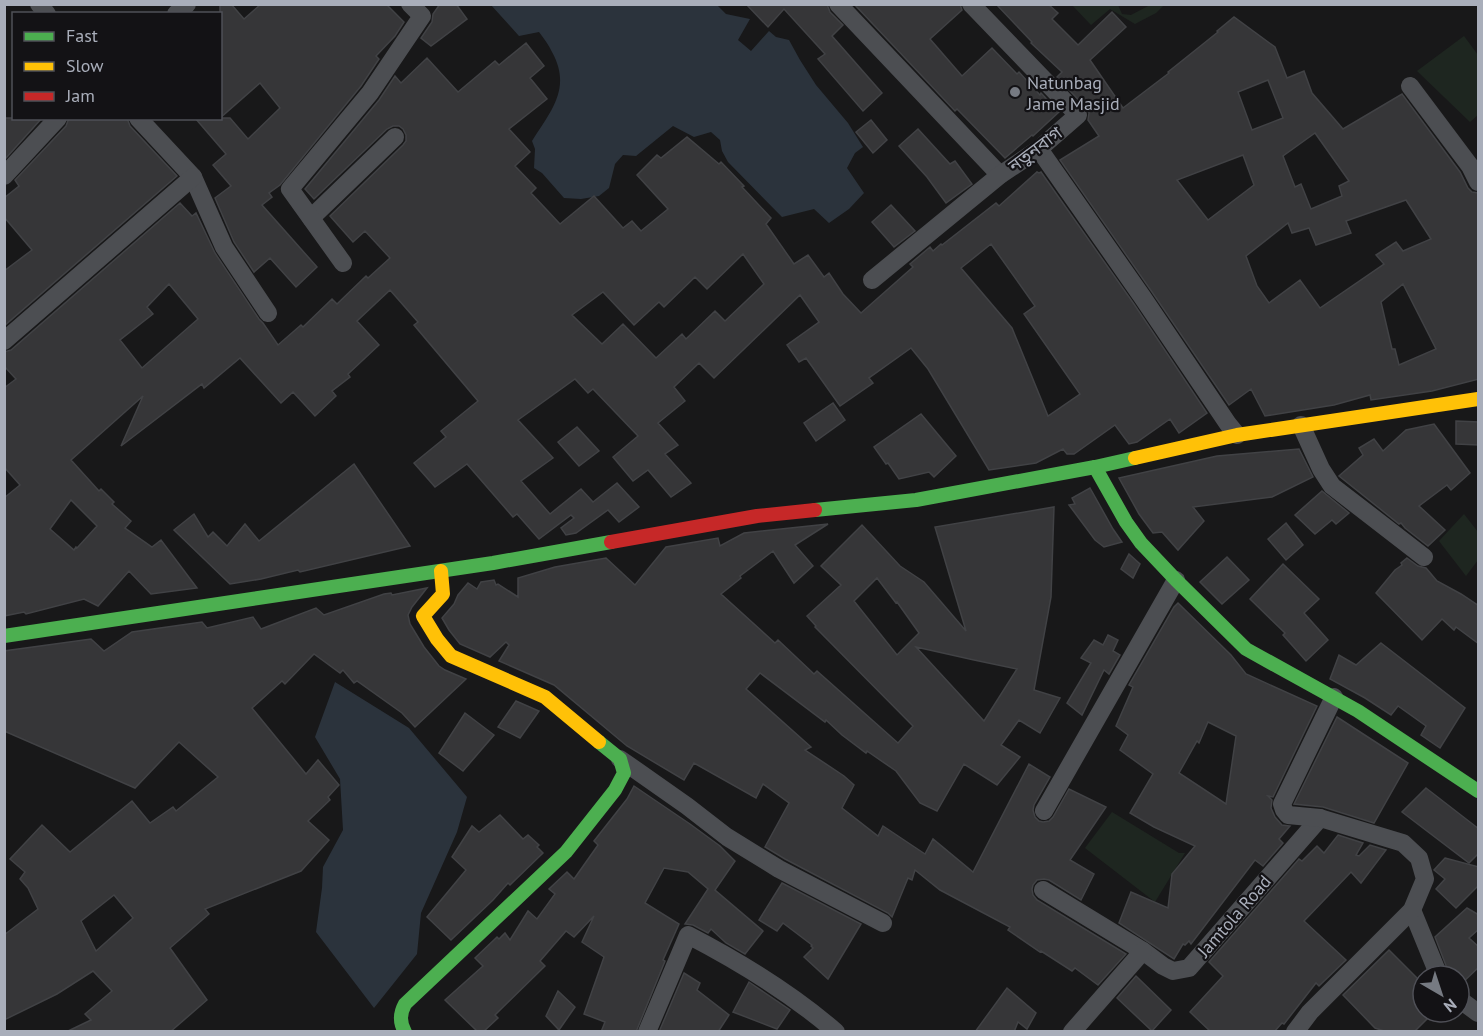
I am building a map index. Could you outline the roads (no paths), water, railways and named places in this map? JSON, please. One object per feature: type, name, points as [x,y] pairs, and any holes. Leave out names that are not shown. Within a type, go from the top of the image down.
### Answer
[{"type":"street","points":[[343,263],[290,189],[370,93],[422,16],[410,4]]},
{"type":"street","points":[[838,4],[1000,175]]},
{"type":"street","name":"নতুনবাগ","points":[[872,280],[1000,175],[1039,149],[1078,115],[971,4]]},
{"type":"street","points":[[1410,86],[1470,166],[1479,182]]},
{"type":"street","points":[[4,176],[56,120]]},
{"type":"street","points":[[140,120],[193,177],[224,247],[268,314]]},
{"type":"street","points":[[311,218],[395,137]]},
{"type":"street","points":[[1039,149],[1237,435]]},
{"type":"street","points":[[4,341],[193,177]]},
{"type":"street","points":[[4,636],[493,563],[758,516],[916,500],[1095,467],[1237,435],[1479,399]]},
{"type":"street","points":[[1301,425],[1332,486],[1424,557]]},
{"type":"street","points":[[1095,467],[1126,522],[1142,543],[1246,649],[1359,711],[1479,790]]},
{"type":"street","points":[[441,571],[443,594],[423,616],[451,656],[545,697],[620,759],[727,837],[779,869],[883,923]]},
{"type":"street","points":[[1044,811],[1176,580]]},
{"type":"street","points":[[1295,1032],[1310,1012],[1412,910],[1425,879],[1419,858],[1403,843],[1320,818],[1288,815],[1284,810],[1282,804],[1334,697]]},
{"type":"street","points":[[405,1032],[400,1013],[405,1004],[566,852],[615,790],[624,773],[620,759]]},
{"type":"street","name":"Jamtola Road","points":[[1043,890],[1143,951],[1163,966],[1173,971],[1189,968],[1320,818]]},
{"type":"street","points":[[1412,910],[1434,964]]},
{"type":"street","points":[[647,1032],[688,935],[736,960],[785,993],[836,1032]]},
{"type":"street","points":[[1072,1032],[1143,951]]},
{"type":"place","name":"Natunbag Jame Masjid","points":[[1015,92]]}]
